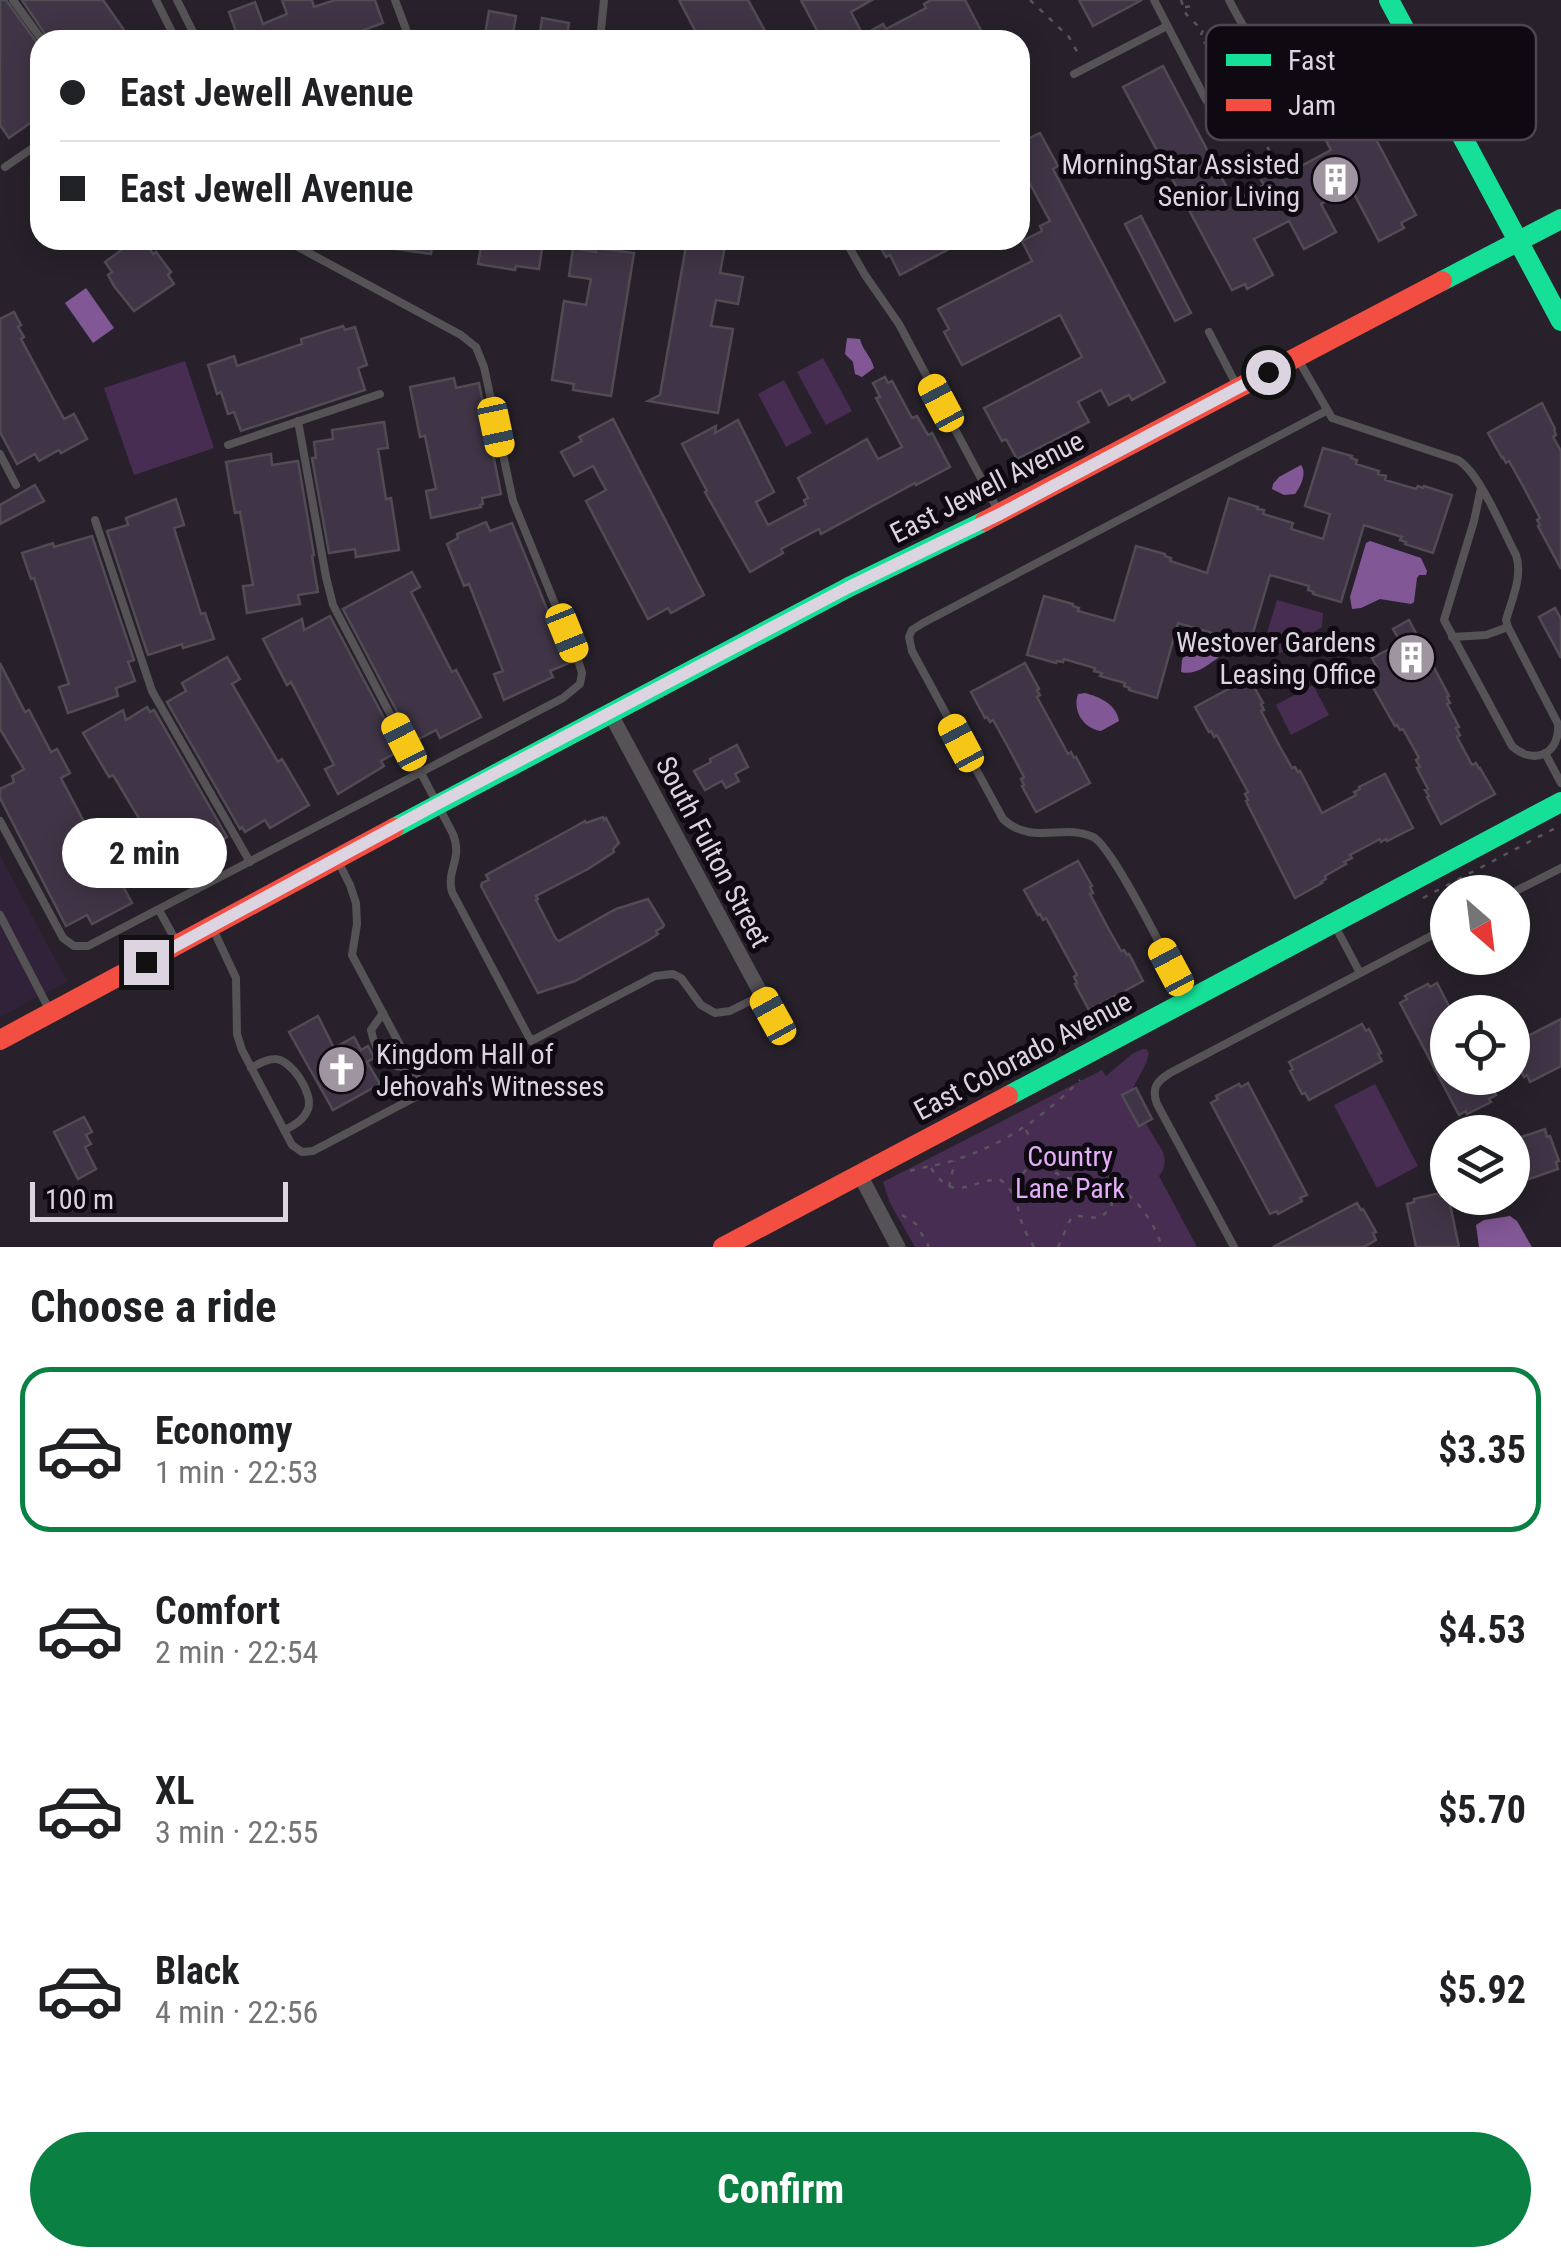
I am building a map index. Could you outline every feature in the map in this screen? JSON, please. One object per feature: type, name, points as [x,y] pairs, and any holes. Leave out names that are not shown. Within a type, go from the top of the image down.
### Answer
[{"type":"street","points":[[1389,0],[1402,25]]},
{"type":"street","points":[[1464,140],[1561,322]]},
{"type":"street","name":"East Jewell Avenue","points":[[0,1040],[849,587],[1000,514],[1561,218]]},
{"type":"street","name":"South Fulton Street","points":[[610,713],[773,1016]]},
{"type":"street","name":"East Colorado Avenue","points":[[723,1247],[1561,802]]},
{"type":"street","points":[[860,1175],[898,1247]]},
{"type":"lane","points":[[13,0],[35,30]]},
{"type":"lane","points":[[156,0],[174,30]]},
{"type":"lane","points":[[176,0],[192,30]]},
{"type":"lane","points":[[396,0],[406,30]]},
{"type":"lane","points":[[601,30],[604,0]]},
{"type":"lane","points":[[1154,0],[1206,99]]},
{"type":"lane","points":[[1229,0],[1241,25]]},
{"type":"lane","points":[[1074,74],[1167,26]]},
{"type":"lane","points":[[6,167],[30,149]]},
{"type":"lane","points":[[0,821],[58,931],[70,944],[88,946],[563,698],[580,684],[579,663],[511,494],[476,346],[304,250]]},
{"type":"lane","points":[[851,250],[906,336],[1000,514]]},
{"type":"lane","points":[[1210,332],[1238,388]]},
{"type":"lane","points":[[1297,357],[1326,411],[1338,422],[1458,460],[1468,467],[1481,488],[1516,555],[1520,567],[1506,620],[1558,724],[1557,739],[1545,753],[1528,756],[1514,749],[1445,623],[1444,613],[1481,488]]},
{"type":"lane","points":[[228,445],[380,394]]},
{"type":"lane","points":[[1188,1000],[1098,839],[1022,831],[1003,819],[914,654],[909,637],[923,623],[1326,411]]},
{"type":"lane","points":[[298,421],[333,604],[457,845],[450,875],[452,892],[531,1041],[664,974],[681,978],[701,1004],[715,1014],[762,995]]},
{"type":"lane","points":[[0,454],[16,485]]},
{"type":"lane","points":[[95,520],[152,691],[250,862]]},
{"type":"lane","points":[[1452,637],[1486,636],[1508,627]]},
{"type":"lane","points":[[1545,753],[1561,783]]},
{"type":"lane","points":[[212,927],[235,974],[238,1039],[292,1145],[310,1152],[425,1092],[352,955],[358,924],[356,903],[337,859]]},
{"type":"lane","points":[[1530,884],[1561,868]]},
{"type":"lane","points":[[160,910],[178,946]]},
{"type":"lane","points":[[0,916],[52,1013]]},
{"type":"lane","points":[[1334,922],[1360,973]]},
{"type":"lane","points":[[1234,1247],[1154,1096],[1158,1080],[1430,936]]},
{"type":"lane","points":[[383,1013],[372,1030],[374,1040],[390,1064],[399,1068],[411,1065]]},
{"type":"lane","points":[[251,1068],[267,1060],[282,1060],[295,1072],[309,1097],[307,1112],[284,1130]]},
{"type":"path","points":[[1030,0],[1069,37],[1086,68]]},
{"type":"path","points":[[1181,0],[1190,18],[1203,31]]},
{"type":"path","points":[[1183,8],[1197,6]]},
{"type":"path","points":[[907,1172],[992,1146],[1048,1112],[1084,1076]]},
{"type":"path","points":[[1025,1127],[1040,1158],[1053,1171],[1066,1179],[1108,1184],[1130,1197],[1142,1208],[1162,1247]]},
{"type":"path","points":[[1015,1197],[1025,1172],[1040,1158],[1054,1153]]},
{"type":"path","points":[[949,1187],[956,1160]]},
{"type":"path","points":[[930,1166],[949,1187],[964,1189],[998,1180],[1007,1185],[1034,1247]]},
{"type":"path","points":[[1108,1184],[1116,1175]]},
{"type":"path","points":[[1058,1247],[1071,1218],[1099,1218],[1110,1210],[1108,1184]]},
{"type":"path","points":[[896,1211],[916,1224],[930,1247]]},
{"type":"shaded area","points":[[86,288],[114,328],[93,343],[65,303]]},
{"type":"shaded area","points":[[847,338],[860,339],[873,364],[874,368],[862,377],[855,374],[853,362],[845,354]]},
{"type":"shaded area","points":[[1301,465],[1303,476],[1295,494],[1284,495],[1272,489],[1279,477]]},
{"type":"shaded area","points":[[1366,543],[1421,558],[1427,571],[1417,578],[1414,602],[1380,599],[1352,609],[1350,597]]},
{"type":"shaded area","points":[[1201,648],[1220,654],[1219,657],[1196,671],[1181,672],[1186,652]]},
{"type":"shaded area","points":[[1085,693],[1111,706],[1119,721],[1101,731],[1085,723],[1078,713],[1077,700],[1078,694]]},
{"type":"shaded area","points":[[0,855],[67,982],[0,1017]]},
{"type":"shaded area","points":[[1510,1216],[1532,1247],[1479,1247],[1476,1225]]},
{"type":"green space","points":[[823,358],[852,411],[826,425],[797,372]]},
{"type":"green space","points":[[185,361],[214,448],[134,475],[104,388]]},
{"type":"green space","points":[[784,380],[812,433],[786,447],[758,394]]},
{"type":"green space","points":[[1277,600],[1323,613],[1322,627],[1280,653],[1261,653]]},
{"type":"green space","points":[[1313,685],[1329,715],[1291,735],[1276,705]]},
{"type":"green space","name":"Country Lane Park","points":[[1143,1049],[1149,1053],[1148,1058],[1130,1097],[1163,1152],[1163,1171],[1159,1176],[1197,1247],[915,1247],[883,1182],[1102,1070],[1106,1076]]},
{"type":"green space","points":[[1375,1084],[1418,1166],[1377,1188],[1334,1105]]},
{"type":"building","points":[[0,0],[6,0],[30,33],[30,123],[9,138],[0,125]]},
{"type":"building","points":[[22,0],[103,0],[124,30],[42,30]]},
{"type":"building","points":[[282,0],[312,0],[314,7],[335,0],[375,0],[383,23],[364,30],[235,30],[229,12],[255,2],[263,24],[287,14]]},
{"type":"building","points":[[679,0],[748,0],[764,30],[695,30]]},
{"type":"building","points":[[801,0],[872,0],[851,12],[860,30],[817,30]]},
{"type":"building","points":[[931,0],[965,0],[981,30],[872,30],[883,24],[886,29],[926,8],[924,4]]},
{"type":"building","points":[[1079,0],[1142,0],[1093,26]]},
{"type":"building","points":[[489,11],[516,16],[514,30],[486,30]]},
{"type":"building","points":[[542,18],[569,23],[568,30],[540,30]]},
{"type":"building","name":"MorningStar Assisted Senior Living","points":[[1163,66],[1234,201],[1264,185],[1260,178],[1297,159],[1301,166],[1331,150],[1326,140],[1376,140],[1416,215],[1401,223],[1404,228],[1379,241],[1351,188],[1321,204],[1336,232],[1304,249],[1289,221],[1254,239],[1273,275],[1247,289],[1245,284],[1232,290],[1123,87]]},
{"type":"building","points":[[1040,133],[1058,166],[1053,169],[1165,382],[1132,400],[1129,395],[1109,405],[1101,390],[1078,402],[1089,422],[1017,459],[984,408],[1082,357],[1060,315],[962,365],[944,332],[949,329],[938,309],[1032,261],[1026,250],[1030,250],[1030,237],[1050,221],[1030,184],[1030,138]]},
{"type":"building","points":[[1141,216],[1191,313],[1175,321],[1125,224]]},
{"type":"building","points":[[121,250],[150,250],[171,272],[168,275],[174,284],[134,311],[114,286],[108,275],[112,272],[105,262]]},
{"type":"building","points":[[480,250],[542,250],[539,269],[478,264]]},
{"type":"building","points":[[573,250],[634,253],[611,396],[573,390],[574,384],[552,380],[564,301],[586,305],[591,279],[569,276]]},
{"type":"building","points":[[685,250],[724,250],[720,273],[743,277],[738,304],[716,300],[711,326],[733,329],[718,413],[648,401],[660,395]]},
{"type":"building","points":[[882,250],[947,250],[900,275],[890,255],[886,257]]},
{"type":"building","points":[[14,312],[21,325],[21,339],[64,419],[74,414],[87,439],[39,461],[35,454],[17,464],[0,432],[0,319]]},
{"type":"building","points":[[343,326],[345,330],[355,327],[367,365],[358,368],[365,390],[241,431],[234,412],[228,414],[221,392],[217,394],[208,365],[234,356],[237,366]]},
{"type":"building","points":[[885,377],[888,383],[892,381],[912,418],[917,416],[928,435],[932,433],[950,467],[821,534],[819,529],[781,549],[783,553],[750,572],[682,444],[716,426],[715,433],[738,420],[774,492],[756,502],[768,525],[806,505],[804,500],[808,498],[798,478],[867,439],[878,459],[902,447],[876,398],[880,397],[873,383]]},
{"type":"building","points":[[454,378],[456,388],[479,383],[501,494],[482,498],[481,507],[431,518],[426,491],[436,489],[410,387]]},
{"type":"building","points":[[1542,403],[1561,451],[1561,569],[1538,526],[1540,518],[1523,486],[1488,433]]},
{"type":"building","points":[[613,419],[704,595],[671,613],[668,608],[648,619],[586,501],[606,490],[593,466],[574,476],[561,452],[582,441],[579,437]]},
{"type":"building","points":[[384,422],[388,448],[378,449],[399,550],[356,557],[355,549],[329,553],[312,458],[316,458],[314,442],[333,439],[332,430]]},
{"type":"building","points":[[1323,448],[1352,456],[1356,464],[1379,471],[1378,474],[1386,476],[1385,480],[1452,495],[1433,553],[1405,544],[1400,540],[1402,537],[1364,525],[1341,602],[1313,594],[1309,586],[1270,575],[1248,650],[1220,642],[1214,638],[1216,634],[1178,623],[1157,698],[1100,676],[1102,673],[1094,671],[1095,668],[1064,659],[1056,663],[1027,655],[1044,596],[1114,621],[1136,546],[1207,573],[1229,498],[1293,523],[1291,529],[1323,539],[1330,514],[1305,506]]},
{"type":"building","points":[[271,454],[272,465],[298,461],[318,592],[298,595],[300,604],[247,613],[243,586],[253,585],[226,462]]},
{"type":"building","points":[[35,485],[44,501],[0,524],[0,505]]},
{"type":"building","points":[[176,499],[184,525],[174,528],[201,614],[205,613],[214,639],[148,655],[107,531],[128,525],[126,518]]},
{"type":"building","points":[[486,522],[490,531],[512,523],[569,663],[550,671],[553,677],[504,700],[494,674],[503,671],[469,584],[464,586],[447,544],[458,538],[457,534]]},
{"type":"building","points":[[92,536],[134,660],[128,662],[135,681],[116,688],[118,696],[68,713],[59,687],[69,684],[22,553]]},
{"type":"building","points":[[412,572],[420,587],[411,592],[452,672],[456,670],[481,717],[440,738],[436,730],[413,742],[343,609]]},
{"type":"building","points":[[1555,608],[1561,619],[1561,658],[1539,617]]},
{"type":"building","points":[[330,616],[400,748],[381,761],[384,766],[338,794],[325,769],[334,765],[291,682],[287,685],[263,639],[302,619],[304,630]]},
{"type":"building","points":[[1409,620],[1449,696],[1447,704],[1459,727],[1457,737],[1472,765],[1476,763],[1480,768],[1495,794],[1441,824],[1417,768],[1419,758],[1403,729],[1395,726],[1366,675],[1378,669],[1372,658],[1401,643],[1393,629]]},
{"type":"building","points":[[227,657],[240,679],[232,684],[278,762],[282,759],[309,805],[270,828],[265,820],[245,832],[240,829],[167,702],[186,691],[182,683]]},
{"type":"building","points":[[0,663],[51,752],[57,749],[70,773],[61,778],[104,860],[108,858],[132,903],[92,924],[87,915],[66,926],[0,798],[0,789],[14,782],[12,776],[24,769],[0,729]]},
{"type":"building","points":[[1025,663],[1039,689],[1037,697],[1068,754],[1076,757],[1090,783],[1036,812],[1007,745],[993,720],[985,718],[971,692]]},
{"type":"building","points":[[1249,678],[1280,747],[1292,768],[1300,771],[1322,813],[1385,774],[1413,828],[1350,855],[1352,858],[1346,864],[1325,876],[1322,883],[1295,898],[1246,801],[1248,792],[1217,735],[1209,732],[1195,707]]},
{"type":"building","points":[[147,707],[150,712],[154,710],[227,837],[207,848],[210,854],[166,883],[152,860],[161,855],[83,733],[123,710],[126,720]]},
{"type":"building","points":[[737,745],[748,767],[735,774],[739,781],[726,788],[722,781],[705,790],[694,771]]},
{"type":"building","points":[[603,817],[619,843],[614,852],[536,896],[556,939],[559,941],[616,909],[648,899],[664,925],[649,940],[575,981],[538,993],[482,883],[489,880],[486,875],[585,821]]},
{"type":"building","points":[[1078,861],[1108,928],[1121,951],[1129,954],[1143,981],[1089,1010],[1075,984],[1077,975],[1046,918],[1038,915],[1024,890]]},
{"type":"building","points":[[1437,983],[1443,995],[1430,995],[1430,1060],[1400,1003],[1407,999],[1405,996],[1428,984],[1430,987]]},
{"type":"building","name":"Kingdom Hall of Jehovah's Witnesses","points":[[318,1016],[334,1048],[354,1037],[361,1050],[368,1046],[374,1058],[367,1062],[380,1084],[333,1110],[289,1032]]},
{"type":"building","points":[[1561,1019],[1561,1066],[1530,1082],[1530,1035]]},
{"type":"building","points":[[1362,1024],[1366,1031],[1369,1029],[1382,1061],[1309,1100],[1302,1094],[1289,1062]]},
{"type":"building","points":[[1248,1083],[1307,1195],[1278,1214],[1270,1214],[1211,1103],[1218,1099],[1216,1096]]},
{"type":"building","points":[[1136,1088],[1152,1119],[1139,1126],[1122,1095]]},
{"type":"building","points":[[1448,1095],[1496,1095],[1489,1099],[1491,1102],[1459,1115]]},
{"type":"building","points":[[84,1117],[92,1132],[86,1135],[91,1144],[85,1147],[96,1169],[78,1179],[54,1132]]},
{"type":"building","points":[[1545,1129],[1559,1161],[1558,1169],[1530,1179],[1530,1134]]},
{"type":"building","points":[[1430,1195],[1430,1215],[1452,1215],[1459,1247],[1416,1247],[1407,1204]]},
{"type":"building","points":[[1357,1203],[1376,1232],[1376,1240],[1364,1247],[1273,1247]]},
{"type":"traffic: fast","points":[[1389,0],[1402,25]]},
{"type":"traffic: fast","points":[[1464,140],[1561,321]]},
{"type":"traffic: fast","points":[[1442,281],[1561,219]]},
{"type":"traffic: fast","points":[[394,828],[849,587],[985,521]]},
{"type":"traffic: fast","points":[[1008,1096],[1561,802]]},
{"type":"traffic: jam","points":[[985,521],[1442,281]]},
{"type":"traffic: jam","points":[[0,1040],[394,828]]},
{"type":"traffic: jam","points":[[723,1247],[1008,1096]]},
{"type":"place","name":"MorningStar Assisted Senior Living","points":[[1335,180]]},
{"type":"place","name":"Westover Gardens Leasing Office","points":[[1411,658]]},
{"type":"place","name":"Kingdom Hall of Jehovah's Witnesses","points":[[341,1070]]},
{"type":"route","points":[[146,962],[849,587],[1000,514],[1268,372]]}]
